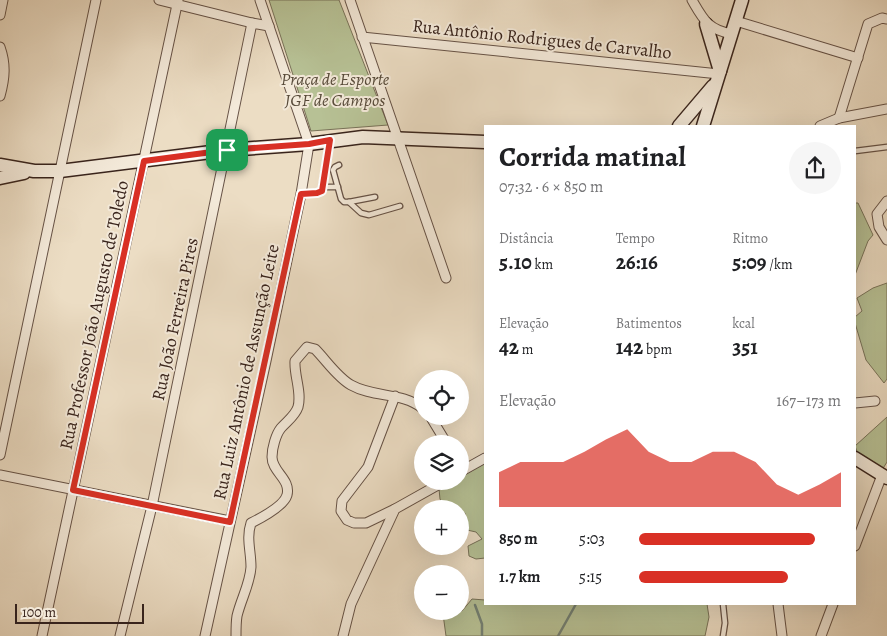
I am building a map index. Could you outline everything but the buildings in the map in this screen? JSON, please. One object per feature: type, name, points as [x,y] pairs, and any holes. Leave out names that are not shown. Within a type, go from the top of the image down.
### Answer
[{"type":"main road","points":[[703,125],[742,0]]},
{"type":"main road","points":[[706,24],[719,76]]},
{"type":"main road","points":[[680,125],[719,76]]},
{"type":"main road","points":[[0,165],[34,171],[60,171],[227,150],[309,144],[362,137],[484,143]]},
{"type":"main road","points":[[0,178],[34,171]]},
{"type":"main road","points":[[856,459],[884,477]]},
{"type":"street","points":[[0,15],[3,0]]},
{"type":"street","points":[[0,454],[96,0]]},
{"type":"street","points":[[159,0],[269,26]]},
{"type":"street","points":[[260,0],[309,144]]},
{"type":"street","points":[[350,0],[446,278]]},
{"type":"street","points":[[692,0],[706,24],[723,33],[732,34]]},
{"type":"street","name":"Rua Professor João Augusto de Toledo","points":[[42,636],[178,3]]},
{"type":"street","points":[[839,118],[868,24],[884,18]]},
{"type":"street","points":[[736,21],[858,58]]},
{"type":"street","name":"Rua João Ferreira Pires","points":[[120,636],[152,506],[252,23]]},
{"type":"street","name":"Rua Antônio Rodrigues de Carvalho","points":[[362,37],[719,76]]},
{"type":"street","points":[[0,47],[5,65],[0,96]]},
{"type":"street","points":[[822,125],[839,118],[887,109]]},
{"type":"street","name":"Rua Luiz Antônio de Assunção Leite","points":[[205,636],[301,194],[309,144]]},
{"type":"street","points":[[887,200],[877,214],[879,227],[887,240]]},
{"type":"street","points":[[236,636],[237,618],[251,565],[248,535],[251,524],[283,503],[287,496],[286,483],[273,464],[272,457],[279,430],[294,415],[298,407],[295,361],[303,350],[307,347],[312,347],[351,385],[407,399],[414,403]]},
{"type":"street","points":[[395,396],[368,467],[342,501],[341,511],[347,520],[354,523],[366,523],[429,490]]},
{"type":"street","points":[[856,402],[875,401]]},
{"type":"street","points":[[469,465],[484,458]]},
{"type":"street","points":[[0,475],[230,522]]},
{"type":"street","points":[[856,544],[884,477]]},
{"type":"street","points":[[343,636],[351,604],[396,509]]},
{"type":"street","points":[[778,605],[782,636]]},
{"type":"street","points":[[821,636],[833,605]]},
{"type":"lane","points":[[301,194],[322,191],[330,140]]},
{"type":"lane","points":[[856,151],[887,147]]},
{"type":"lane","points":[[339,165],[334,167],[333,170],[341,199],[344,202],[375,197]]},
{"type":"lane","points":[[323,187],[338,187]]},
{"type":"lane","points":[[348,202],[361,213],[369,215],[400,206]]},
{"type":"lane","points":[[723,605],[725,623],[723,636]]},
{"type":"green space","name":"Praça de Esporte JGF de Campos","points":[[269,0],[339,0],[388,125],[311,131]]},
{"type":"green space","points":[[856,203],[858,203],[873,235],[868,241],[856,272]]},
{"type":"green space","points":[[887,283],[887,379],[884,383],[866,360],[856,326],[856,316],[862,311],[857,298],[873,288]]},
{"type":"green space","points":[[887,417],[887,462],[882,470],[859,457],[856,445]]},
{"type":"green space","points":[[484,464],[484,558],[476,559],[469,556],[469,546],[482,539],[476,532],[469,530],[469,500],[440,499],[439,490],[469,490],[469,472]]},
{"type":"green space","points":[[472,599],[484,600],[484,605],[707,605],[709,617],[705,636],[446,636],[444,620],[469,620],[469,603]]},
{"type":"waterway","points":[[475,605],[482,624],[482,636]]},
{"type":"waterway","points":[[558,636],[575,605]]},
{"type":"route","points":[[330,140],[322,191],[301,194],[230,522],[73,490],[144,161],[227,150],[309,144],[330,140]]}]
